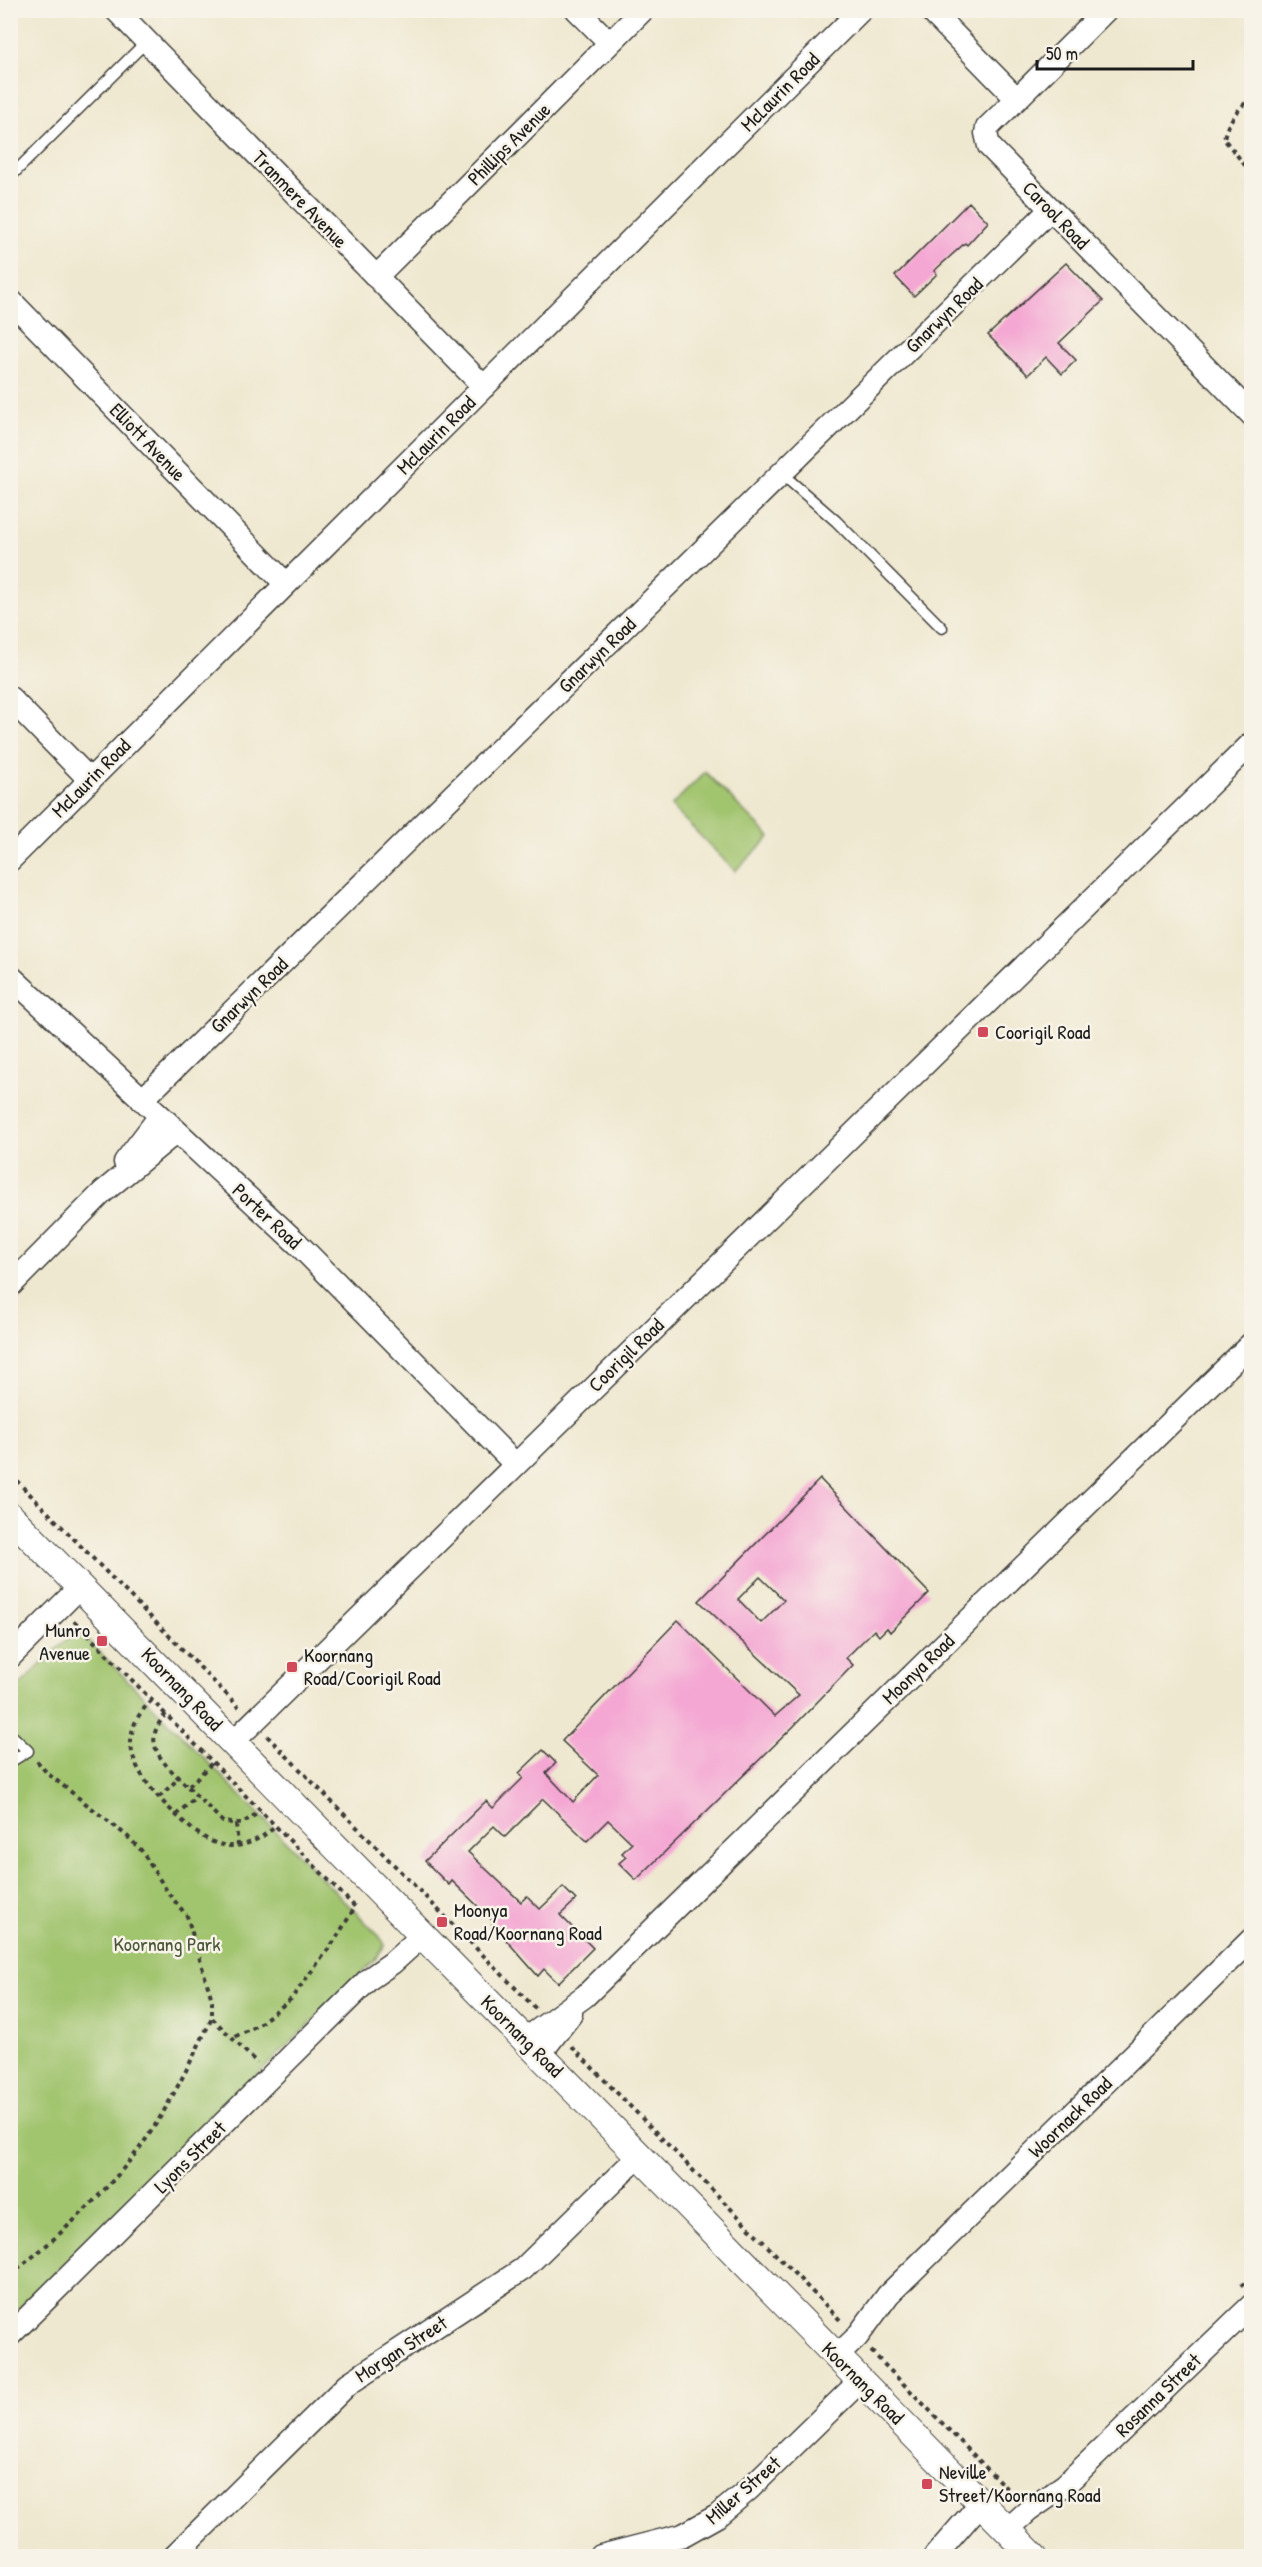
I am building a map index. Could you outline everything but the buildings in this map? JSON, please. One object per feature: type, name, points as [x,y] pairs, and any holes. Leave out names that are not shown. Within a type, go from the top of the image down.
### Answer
[{"type":"street","name":"Tranmere Avenue","points":[[116,10],[484,387]]},
{"type":"street","points":[[577,10],[610,43]]},
{"type":"street","name":"Phillips Avenue","points":[[376,277],[642,10]]},
{"type":"street","name":"McLaurin Road","points":[[10,860],[861,10]]},
{"type":"street","points":[[930,10],[1017,99]]},
{"type":"street","name":"Carool Road","points":[[1106,10],[987,128],[986,138],[989,146],[1050,210],[1251,415]]},
{"type":"street","name":"Gnarwyn Road","points":[[142,1100],[1050,210]]},
{"type":"street","name":"Elliott Avenue","points":[[10,300],[286,584]]},
{"type":"street","points":[[10,698],[89,779]]},
{"type":"street","name":"Coorigil Road","points":[[233,1742],[1251,743]]},
{"type":"street","name":"Porter Road","points":[[10,976],[298,1245],[515,1464]]},
{"type":"street","points":[[10,1286],[168,1124]]},
{"type":"street","name":"Moonya Road","points":[[533,2046],[1251,1343]]},
{"type":"street","name":"Koornang Road","points":[[10,1516],[1006,2529]]},
{"type":"street","points":[[10,1656],[80,1587]]},
{"type":"street","name":"Lyons Street","points":[[10,2335],[369,1979],[416,1928]]},
{"type":"street","name":"Woornack Road","points":[[832,2351],[852,2332],[866,2310],[888,2295],[1251,1940]]},
{"type":"street","name":"Morgan Street","points":[[174,2556],[348,2384],[523,2269],[640,2155]]},
{"type":"street","name":"Rosanna Street","points":[[1006,2529],[1038,2521],[1065,2485],[1243,2299]]},
{"type":"street","name":"Miller Street","points":[[601,2556],[683,2535],[717,2516],[749,2489],[861,2380]]},
{"type":"street","points":[[935,2556],[1006,2529]]},
{"type":"street","points":[[944,2556],[1006,2529]]},
{"type":"lane","points":[[10,177],[147,41]]},
{"type":"lane","points":[[782,474],[843,528],[942,628]]},
{"type":"lane","points":[[10,1734],[28,1751],[10,1762]]},
{"type":"path","points":[[1251,97],[1243,104],[1225,131],[1224,139],[1251,174]]},
{"type":"path","points":[[10,1474],[1017,2500]]},
{"type":"path","points":[[60,1607],[355,1907],[329,1948],[291,1999],[258,2025],[232,2038]]},
{"type":"path","points":[[152,1700],[135,1724],[131,1750],[140,1775],[176,1815],[207,1840],[218,1844],[238,1846],[258,1840],[276,1826]]},
{"type":"path","points":[[166,1714],[155,1730],[153,1740],[162,1761],[197,1797],[223,1822],[236,1824],[249,1820],[261,1811]]},
{"type":"path","points":[[10,2274],[84,2209],[128,2163],[147,2138],[192,2060],[212,2018],[212,2000],[188,1916],[169,1893],[141,1850],[127,1836],[47,1773],[28,1751]]},
{"type":"path","points":[[188,1787],[213,1762]]},
{"type":"path","points":[[159,1797],[179,1778]]},
{"type":"path","points":[[176,1815],[197,1797]]},
{"type":"path","points":[[236,1824],[238,1846]]},
{"type":"path","points":[[212,2018],[271,2077]]},
{"type":"path","points":[[1243,2299],[1251,2276]]},
{"type":"green space","points":[[705,772],[770,837],[735,871],[671,806]]},
{"type":"green space","name":"Koornang Park","points":[[77,1629],[380,1937],[385,1945],[374,1961],[11,2316],[11,1694]]},
{"type":"place","name":"Coorigil Road","points":[[983,1032]]},
{"type":"place","name":"Munro Avenue","points":[[102,1641]]},
{"type":"place","name":"Koornang Road/Coorigil Road","points":[[292,1667]]},
{"type":"place","name":"Moonya Road/Koornang Road","points":[[442,1922]]},
{"type":"place","name":"Neville Street/Koornang Road","points":[[927,2484]]}]
